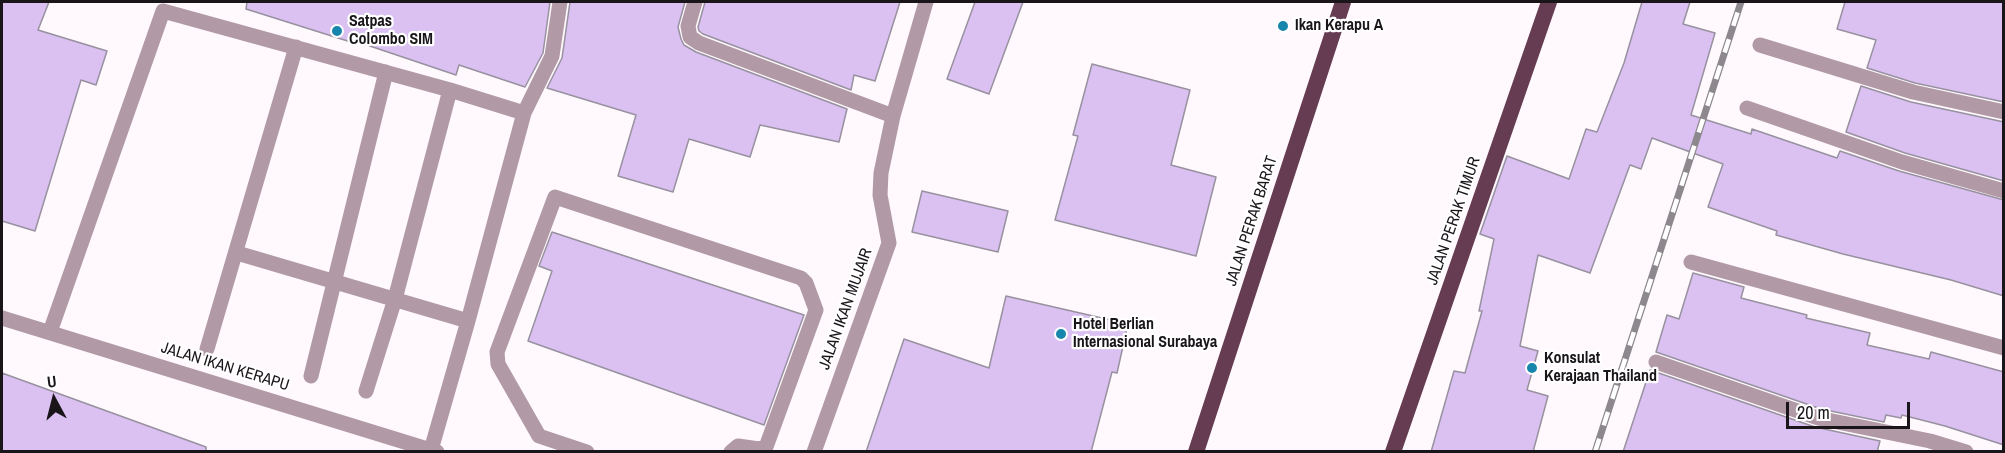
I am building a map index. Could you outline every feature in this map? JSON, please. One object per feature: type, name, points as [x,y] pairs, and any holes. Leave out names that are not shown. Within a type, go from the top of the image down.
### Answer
[{"type":"highway","name":"JALAN PERAK BARAT","points":[[1196,452],[1343,2]]},
{"type":"highway","name":"JALAN PERAK TIMUR","points":[[1392,452],[1549,2]]},
{"type":"street","points":[[434,451],[524,112],[552,56],[560,2]]},
{"type":"street","points":[[695,2],[688,26],[690,37],[699,43],[893,116]]},
{"type":"street","name":"JALAN IKAN MUJAIR","points":[[814,452],[889,243],[879,195],[881,173],[893,116],[926,2]]},
{"type":"street","points":[[50,332],[163,11],[524,112]]},
{"type":"street","points":[[1760,45],[1913,92],[2004,112]]},
{"type":"street","points":[[207,349],[296,47]]},
{"type":"street","points":[[311,376],[386,72]]},
{"type":"street","points":[[366,391],[395,298],[450,90]]},
{"type":"street","points":[[1747,108],[1902,162],[2004,191]]},
{"type":"street","points":[[587,452],[540,436],[509,386],[498,364],[496,352],[555,197],[801,278],[806,284],[816,310],[766,447],[759,449],[738,446],[731,452]]},
{"type":"street","points":[[237,253],[468,321]]},
{"type":"street","points":[[1691,262],[2004,348]]},
{"type":"street","name":"JALAN IKAN KERAPU","points":[[2,318],[434,451]]},
{"type":"street","points":[[1656,362],[1818,418],[1930,441],[1966,452]]},
{"type":"street","points":[[533,452],[540,436]]},
{"type":"building","points":[[2,2],[49,2],[38,30],[107,51],[96,85],[81,80],[35,231],[2,221]]},
{"type":"building","points":[[247,2],[550,2],[543,53],[525,87],[459,65],[456,75],[355,41],[354,43],[246,9]]},
{"type":"building","points":[[570,2],[685,2],[678,27],[684,45],[696,52],[847,109],[839,142],[760,125],[750,157],[689,139],[673,192],[618,176],[636,115],[547,88],[562,58]]},
{"type":"building","points":[[705,2],[900,2],[875,81],[854,75],[851,90],[703,34],[698,27]]},
{"type":"building","points":[[975,2],[1023,2],[989,94],[947,79]]},
{"type":"building","points":[[1642,2],[1690,2],[1683,24],[1715,33],[1691,115],[1751,134],[1752,129],[1837,158],[1840,151],[1899,171],[2004,200],[2004,296],[1776,235],[1777,231],[1708,207],[1723,164],[1652,138],[1641,169],[1630,165],[1590,273],[1538,255],[1520,346],[1538,351],[1527,390],[1548,396],[1533,452],[1431,452],[1454,371],[1465,373],[1482,311],[1479,311],[1494,239],[1480,234],[1507,156],[1569,179],[1586,129],[1597,132],[1624,63]]},
{"type":"building","points":[[1845,2],[2004,2],[2004,102],[1915,83],[1867,68],[1876,40],[1837,29]]},
{"type":"building","points":[[1092,64],[1190,90],[1171,165],[1216,177],[1196,256],[1055,220],[1078,136],[1073,135]]},
{"type":"building","points":[[1861,86],[1911,102],[2004,122],[2004,181],[1905,153],[1846,132]]},
{"type":"building","points":[[922,191],[1008,211],[998,252],[912,232]]},
{"type":"building","points":[[552,232],[804,315],[764,425],[528,341],[552,271],[539,266]]},
{"type":"building","points":[[1693,273],[1744,287],[1741,298],[1807,315],[1806,318],[1870,333],[1867,345],[1929,359],[1931,352],[2004,372],[2004,445],[1902,415],[1901,418],[1886,415],[1884,422],[1821,409],[1656,352],[1667,315],[1679,319]]},
{"type":"building","points":[[1006,296],[1128,324],[1117,373],[1112,372],[1091,452],[866,452],[904,339],[989,368]]},
{"type":"building","points":[[1650,370],[1815,427],[1880,441],[1877,452],[1623,452]]},
{"type":"building","points":[[2,373],[206,447],[206,452],[2,452]]},
{"type":"railway","points":[[1595,452],[1741,2]]},
{"type":"place","name":"Ikan Kerapu A","points":[[1283,26]]},
{"type":"place","name":"Satpas Colombo SIM","points":[[337,31]]},
{"type":"place","name":"Hotel Berlian Internasional Surabaya","points":[[1061,334]]},
{"type":"place","name":"Konsulat Kerajaan Thailand","points":[[1532,368]]}]
